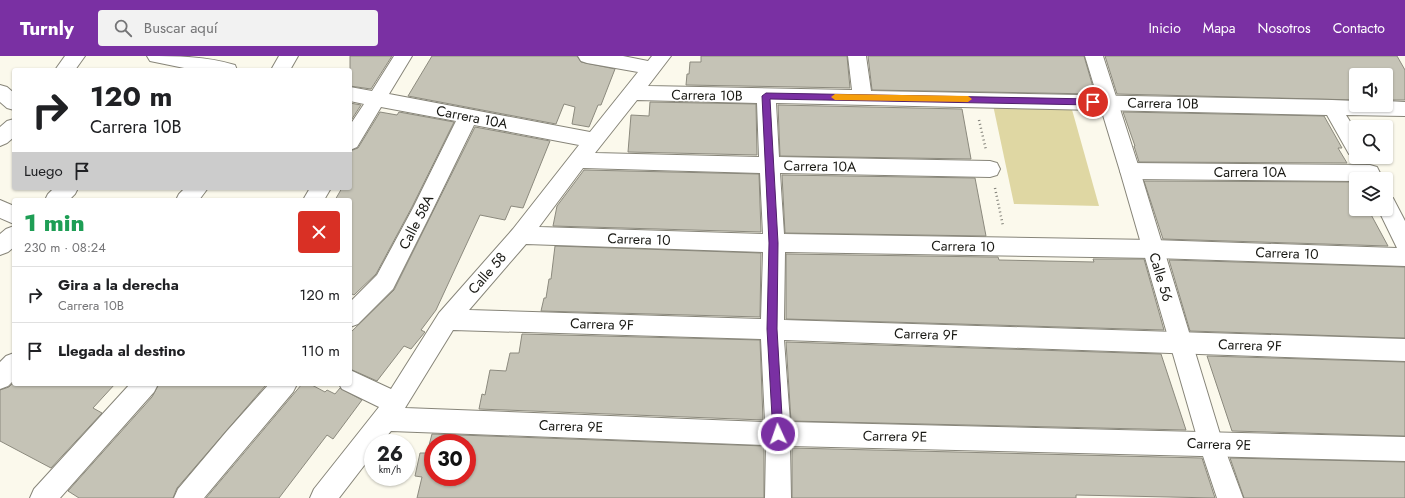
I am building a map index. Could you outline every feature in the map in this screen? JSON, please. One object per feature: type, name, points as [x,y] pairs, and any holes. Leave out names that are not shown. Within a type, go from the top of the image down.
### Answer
[{"type":"street","points":[[66,68],[76,56]]},
{"type":"street","points":[[156,56],[179,62],[216,68]]},
{"type":"street","points":[[281,68],[290,56]]},
{"type":"street","points":[[352,139],[403,56]]},
{"type":"street","points":[[587,56],[657,62]]},
{"type":"street","points":[[856,56],[862,97]]},
{"type":"street","name":"Calle 56","points":[[1094,56],[1107,102],[1130,171],[1211,444],[1230,498]]},
{"type":"street","name":"Calle 58","points":[[323,498],[390,411],[447,320],[521,235],[578,160],[633,94],[657,62]]},
{"type":"street","points":[[0,92],[12,101]]},
{"type":"street","name":"Carrera 10A","points":[[352,94],[594,140]]},
{"type":"street","name":"Carrera 10B","points":[[633,94],[862,97],[1405,109]]},
{"type":"street","points":[[766,96],[774,243],[772,329],[778,434],[778,498]]},
{"type":"street","points":[[1332,107],[1349,137]]},
{"type":"street","name":"Calle 58A","points":[[352,315],[385,282],[468,116]]},
{"type":"street","points":[[0,138],[12,128]]},
{"type":"street","name":"Carrera 10A","points":[[578,160],[769,165],[990,168]]},
{"type":"street","name":"Carrera 10A","points":[[1130,171],[1368,170]]},
{"type":"street","points":[[57,198],[66,190]]},
{"type":"street","points":[[188,198],[196,190]]},
{"type":"street","points":[[0,209],[12,215]]},
{"type":"street","points":[[1392,216],[1405,242]]},
{"type":"street","name":"Carrera 10","points":[[521,235],[774,243],[1153,249],[1405,258]]},
{"type":"street","points":[[0,246],[12,237]]},
{"type":"street","name":"Carrera 9F","points":[[447,320],[1405,350]]},
{"type":"street","points":[[0,378],[12,366]]},
{"type":"street","name":"Carrera 9E","points":[[352,382],[390,411],[778,434],[1405,449]]},
{"type":"street","points":[[43,498],[144,386]]},
{"type":"street","points":[[187,498],[236,438],[284,386]]},
{"type":"shaded area","points":[[993,105],[1071,106],[1099,206],[1014,204]]},
{"type":"building","points":[[350,56],[392,56],[371,89],[352,86],[352,68],[350,68]]},
{"type":"building","points":[[432,56],[577,56],[581,62],[615,69],[601,105],[598,105],[589,127],[572,124],[575,107],[564,104],[556,124],[408,96]]},
{"type":"building","points":[[701,56],[847,56],[850,88],[686,85],[690,62],[701,62]]},
{"type":"building","points":[[868,56],[1084,56],[1095,94],[872,90]]},
{"type":"building","points":[[1105,56],[1397,56],[1405,70],[1405,100],[1393,100],[1393,68],[1349,68],[1349,100],[1117,94]]},
{"type":"building","points":[[650,102],[756,104],[757,155],[628,152],[631,115],[649,116]]},
{"type":"building","points":[[352,103],[361,105],[352,119]]},
{"type":"building","points":[[778,105],[962,109],[971,159],[780,156]]},
{"type":"building","points":[[380,112],[397,115],[399,112],[454,122],[412,207],[376,274],[354,295],[352,294],[352,198],[336,198],[341,190],[352,190],[352,150],[358,148]]},
{"type":"building","points":[[1123,112],[1324,116],[1342,148],[1338,148],[1347,163],[1139,162]]},
{"type":"building","points":[[475,127],[550,141],[523,208],[511,206],[505,220],[480,215],[436,310],[421,330],[425,332],[411,349],[404,346],[377,381],[352,370],[352,331],[394,290]]},
{"type":"building","points":[[584,170],[759,174],[761,232],[553,226],[557,206]]},
{"type":"building","points":[[782,175],[975,178],[986,236],[785,233]]},
{"type":"building","points":[[1144,181],[1349,182],[1349,216],[1372,216],[1388,246],[1163,239]]},
{"type":"building","points":[[555,246],[761,253],[760,317],[541,311],[544,298],[546,298],[549,279],[551,279]]},
{"type":"building","points":[[786,254],[998,257],[999,260],[1094,262],[1093,259],[1144,259],[1164,330],[786,319]]},
{"type":"building","points":[[1169,260],[1405,267],[1405,338],[1190,331]]},
{"type":"building","points":[[522,334],[760,340],[763,420],[479,409],[482,394],[485,395],[490,370],[506,371],[510,353],[519,353]]},
{"type":"building","points":[[786,342],[1161,354],[1186,430],[791,421]]},
{"type":"building","points":[[1207,356],[1405,362],[1405,436],[1232,431]]},
{"type":"building","points":[[12,384],[12,386],[113,386],[93,408],[102,413],[51,468],[0,441],[0,390],[9,387]]},
{"type":"building","points":[[158,386],[265,386],[177,488],[173,498],[79,498],[68,491],[152,397]]},
{"type":"building","points":[[300,386],[314,386],[325,392],[327,390],[335,394],[340,388],[362,400],[333,439],[327,435],[279,498],[206,498]]},
{"type":"building","points":[[476,436],[764,446],[764,498],[417,498],[422,477],[416,476],[420,453],[424,453],[424,486],[476,486]]},
{"type":"building","points":[[792,448],[1202,458],[1215,498],[1076,495],[1076,498],[792,498]]},
{"type":"building","points":[[1230,458],[1405,462],[1405,498],[1244,498]]},
{"type":"slow traffic","points":[[835,97],[968,99]]},
{"type":"route","points":[[778,434],[772,329],[774,243],[766,96],[1093,102]]}]
